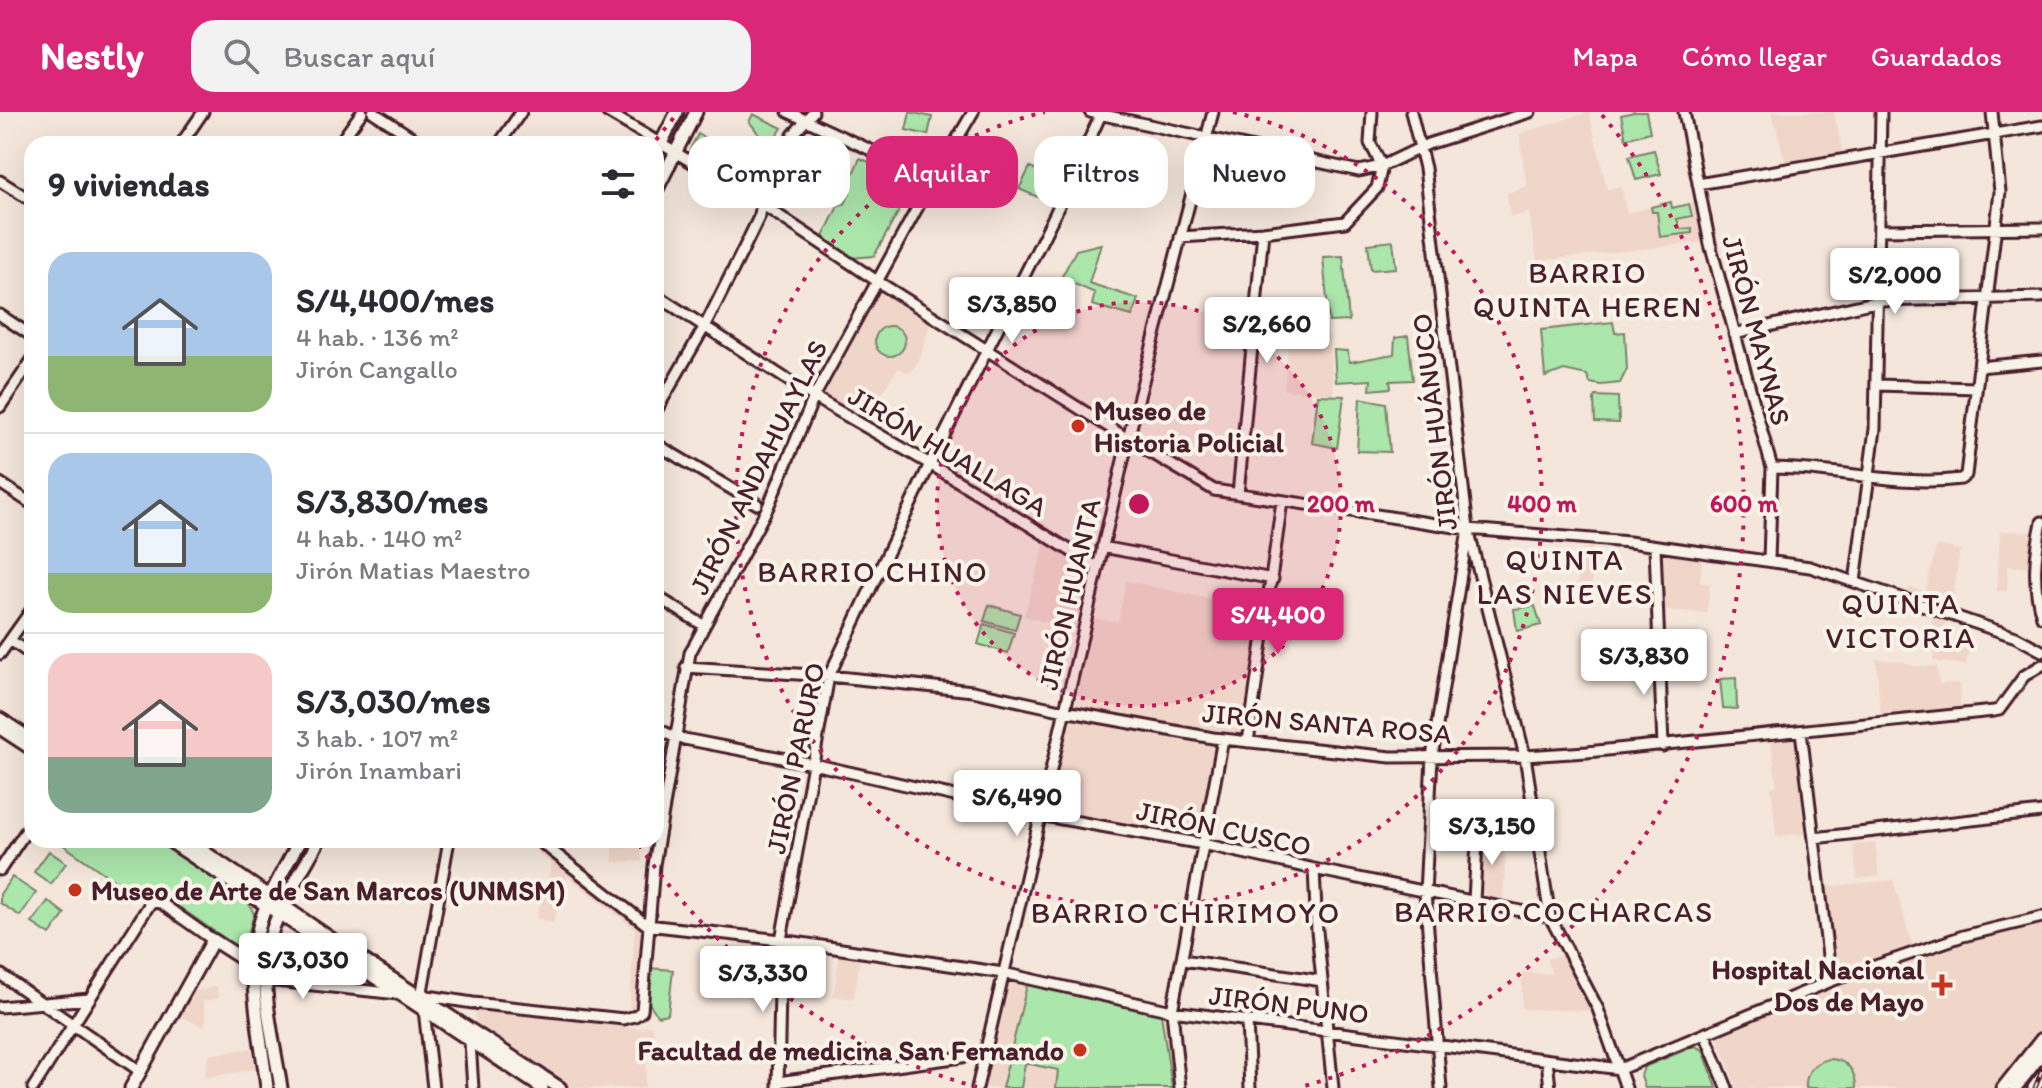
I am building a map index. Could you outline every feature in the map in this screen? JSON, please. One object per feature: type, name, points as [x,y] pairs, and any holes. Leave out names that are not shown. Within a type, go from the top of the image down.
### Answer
[{"type":"main road","points":[[664,137],[677,112]]},
{"type":"main road","points":[[664,175],[696,112]]},
{"type":"main road","points":[[0,719],[24,735]]},
{"type":"main road","points":[[0,728],[24,744]]},
{"type":"main road","points":[[181,848],[269,900]]},
{"type":"main road","points":[[200,848],[399,994],[542,1088]]},
{"type":"main road","points":[[267,1088],[254,981],[255,945],[269,900],[296,848]]},
{"type":"main road","points":[[281,1088],[266,980],[268,943],[281,909],[315,848]]},
{"type":"main road","points":[[281,909],[560,1088]]},
{"type":"main road","points":[[131,1088],[213,940],[241,958],[249,954],[255,945]]},
{"type":"main road","points":[[2003,1088],[2042,1039]]},
{"type":"main road","points":[[2015,1088],[2042,1053]]},
{"type":"main road","points":[[2034,1088],[2042,1077]]},
{"type":"street","points":[[186,136],[203,112]]},
{"type":"street","points":[[345,136],[362,112]]},
{"type":"street","points":[[373,112],[410,136]]},
{"type":"street","points":[[504,136],[521,112]]},
{"type":"street","points":[[607,112],[641,136]]},
{"type":"street","points":[[788,112],[810,116],[866,144]]},
{"type":"street","name":"JIRÓN ANDAHUAYLAS","points":[[959,136],[973,112]]},
{"type":"street","name":"JIRÓN HUANTA","points":[[1206,136],[1213,112]]},
{"type":"street","points":[[1180,237],[1263,232],[1346,222],[1377,188],[1382,166],[1370,143],[1372,112]]},
{"type":"street","name":"JIRÓN HUÁNUCO","points":[[1411,112],[1421,147],[1468,529],[1525,756],[1550,917],[1598,1009],[1626,1088]]},
{"type":"street","points":[[1315,162],[1359,171],[1382,166],[1421,147],[1530,112]]},
{"type":"street","name":"JIRÓN MAYNAS","points":[[1684,112],[1710,244],[1772,468],[1769,560]]},
{"type":"street","points":[[1855,582],[1870,477],[1877,385],[1881,112]]},
{"type":"street","points":[[1772,468],[1932,482],[1961,479],[1967,473],[2000,192],[1992,112]]},
{"type":"street","points":[[1097,113],[1193,136]]},
{"type":"street","name":"JIRÓN PARURO","points":[[778,1085],[781,940],[829,676],[988,349],[1097,113]]},
{"type":"street","points":[[792,136],[810,116]]},
{"type":"street","points":[[1698,184],[2042,126]]},
{"type":"street","points":[[664,149],[688,160]]},
{"type":"street","points":[[0,181],[24,196]]},
{"type":"street","points":[[664,397],[705,326],[761,208]]},
{"type":"street","points":[[768,208],[877,281],[1214,490],[1468,529],[1583,537],[1810,567],[2016,637],[2042,651]]},
{"type":"street","name":"JIRÓN ANDAHUAYLAS","points":[[664,798],[686,667],[703,625],[814,397],[918,208]]},
{"type":"street","name":"JIRÓN HUANTA","points":[[977,1088],[1097,567],[1187,208]]},
{"type":"street","points":[[1880,230],[2042,228]]},
{"type":"street","points":[[1238,494],[1263,232]]},
{"type":"street","points":[[1734,334],[1879,301],[2042,297]]},
{"type":"street","name":"JIRÓN HUALLAGA","points":[[664,300],[814,397],[1097,567]]},
{"type":"street","points":[[0,315],[24,331]]},
{"type":"street","points":[[1979,367],[2042,361]]},
{"type":"street","points":[[0,407],[24,372]]},
{"type":"street","points":[[1877,385],[1976,388]]},
{"type":"street","points":[[664,449],[762,507]]},
{"type":"street","points":[[0,483],[24,499]]},
{"type":"street","points":[[1248,742],[1282,501]]},
{"type":"street","points":[[2042,522],[2034,576],[2042,617]]},
{"type":"street","points":[[1441,1088],[1425,893],[1432,757],[1468,529]]},
{"type":"street","points":[[1102,547],[1273,579]]},
{"type":"street","points":[[1655,547],[1663,746]]},
{"type":"street","points":[[664,601],[703,625]]},
{"type":"street","points":[[0,654],[24,620]]},
{"type":"street","points":[[10,640],[24,650]]},
{"type":"street","name":"JIRÓN SANTA ROSA","points":[[686,667],[829,676],[973,691],[1223,739],[1391,757],[1432,757],[1525,756],[1663,746],[1994,711],[1999,710],[2024,676],[2042,665]]},
{"type":"street","points":[[1801,731],[1831,981]]},
{"type":"street","name":"JIRÓN CUSCO","points":[[664,732],[674,737],[813,764],[1039,815],[1203,844],[1550,917]]},
{"type":"street","points":[[1180,1088],[1172,1011],[1223,739]]},
{"type":"street","points":[[1814,838],[2042,812]]},
{"type":"street","points":[[0,869],[24,834]]},
{"type":"street","points":[[1429,835],[1476,839],[1474,902]]},
{"type":"street","points":[[419,995],[447,848]]},
{"type":"street","points":[[548,848],[647,925]]},
{"type":"street","name":"JIRÓN ANDAHUAYLAS","points":[[419,995],[624,1019],[635,1016],[642,1011],[647,925],[656,848]]},
{"type":"street","points":[[1314,869],[1333,1088]]},
{"type":"street","points":[[33,1088],[151,902],[161,903],[213,940]]},
{"type":"street","name":"JIRÓN PUNO","points":[[647,925],[781,940],[1003,973],[1172,1011],[1620,1069],[1831,981],[1963,936],[2042,917]]},
{"type":"street","points":[[1183,960],[1322,981]]},
{"type":"street","points":[[0,974],[140,1071]]},
{"type":"street","points":[[266,980],[399,994]]},
{"type":"street","points":[[0,1007],[89,999]]},
{"type":"street","points":[[424,1010],[433,1088]]},
{"type":"street","points":[[1247,1021],[1250,1088]]},
{"type":"street","points":[[1705,1034],[1727,1088]]},
{"type":"street","points":[[470,1042],[473,1088]]},
{"type":"street","points":[[778,1085],[984,1054]]},
{"type":"street","points":[[1547,1060],[1550,1088]]},
{"type":"shaded area","points":[[1589,112],[1607,189],[1621,186],[1627,213],[1671,202],[1672,208],[1694,202],[1703,242],[1537,261],[1529,213],[1510,217],[1507,193],[1527,186],[1519,134]]},
{"type":"shaded area","points":[[1772,112],[1834,112],[1843,154],[1786,164]]},
{"type":"shaded area","points":[[879,290],[930,323],[920,359],[910,373],[898,368],[863,422],[820,396]]},
{"type":"shaded area","points":[[1329,334],[1334,394],[1284,390],[1289,338]]},
{"type":"shaded area","points":[[2000,531],[2037,532],[2031,568],[2008,566],[2007,591],[1997,591]]},
{"type":"shaded area","points":[[1045,544],[1091,571],[1076,630],[1024,616]]},
{"type":"shaded area","points":[[1937,545],[1960,550],[1951,609],[1908,595],[1909,587],[1925,592]]},
{"type":"shaded area","points":[[1592,547],[1592,597],[1579,597],[1577,558],[1583,558],[1583,549]]},
{"type":"shaded area","points":[[1659,553],[1702,560],[1700,582],[1710,584],[1707,613],[1663,610]]},
{"type":"shaded area","points":[[1126,581],[1261,610],[1247,734],[1243,737],[1126,718],[1126,713],[1111,711],[1110,715],[1075,709],[1089,618],[1118,622]]},
{"type":"shaded area","points":[[1933,616],[1946,620],[1942,638],[1970,645],[1966,665],[1933,661],[1936,644],[1929,641]]},
{"type":"shaded area","points":[[1876,659],[1914,666],[1937,666],[1939,684],[1959,683],[1961,711],[1881,717]]},
{"type":"shaded area","points":[[1069,716],[1216,745],[1199,836],[1195,840],[1049,812],[1046,807]]},
{"type":"shaded area","points":[[664,737],[670,740],[664,782]]},
{"type":"shaded area","points":[[1794,737],[1805,834],[1776,836],[1771,787],[1777,786],[1771,740]]},
{"type":"shaded area","points":[[1481,838],[1501,840],[1506,859],[1502,906],[1478,900]]},
{"type":"shaded area","points":[[1875,843],[1879,876],[1857,879],[1853,845]]},
{"type":"shaded area","points":[[533,848],[541,848],[642,927],[636,1006],[629,1011],[635,929],[567,876],[553,923],[536,918],[552,864]]},
{"type":"shaded area","points":[[613,848],[640,848],[642,861],[613,862]]},
{"type":"shaded area","points":[[1893,880],[1913,947],[1839,974],[1834,970],[1824,887]]},
{"type":"shaded area","name":"Hospital Nacional Dos de Mayo","points":[[2042,922],[2042,1027],[1994,1088],[1737,1088],[1716,1033],[1963,940]]},
{"type":"shaded area","points":[[839,954],[860,958],[854,999],[833,996]]},
{"type":"shaded area","points":[[1563,955],[1591,1011],[1522,1009],[1522,972],[1552,974],[1546,959]]},
{"type":"shaded area","points":[[790,975],[822,979],[821,993],[792,989]]},
{"type":"shaded area","name":"Facultad de medicina San Fernando","points":[[1007,979],[1165,1013],[1174,1088],[982,1088]]},
{"type":"shaded area","points":[[217,986],[219,998],[203,1001],[204,1027],[179,1016],[193,992]]},
{"type":"shaded area","points":[[475,1010],[644,1029],[644,1026],[652,1026],[654,1034],[649,1036],[645,1088],[572,1088],[475,1027]]},
{"type":"shaded area","points":[[252,1048],[255,1069],[204,1078],[209,1055]]},
{"type":"green space","points":[[910,112],[932,117],[928,135],[906,130]]},
{"type":"green space","points":[[1646,112],[1650,132],[1626,139],[1621,115]]},
{"type":"green space","points":[[753,114],[782,128],[777,136],[761,136],[749,122]]},
{"type":"green space","points":[[1654,150],[1661,174],[1636,180],[1629,156]]},
{"type":"green space","points":[[860,158],[866,161],[866,208],[901,208],[874,256],[851,258],[823,237],[837,208],[850,208],[850,180]]},
{"type":"green space","points":[[1030,167],[1034,169],[1034,196],[1019,189]]},
{"type":"green space","points":[[1671,202],[1672,208],[1689,204],[1692,216],[1677,219],[1680,229],[1692,228],[1692,233],[1660,237],[1657,212],[1652,212],[1651,207]]},
{"type":"green space","points":[[1393,241],[1396,268],[1371,270],[1368,244]]},
{"type":"green space","points":[[1101,244],[1089,283],[1138,299],[1132,316],[1092,305],[1095,293],[1061,278],[1076,250]]},
{"type":"green space","points":[[1343,256],[1349,321],[1329,322],[1323,257]]},
{"type":"green space","points":[[1613,322],[1615,333],[1625,332],[1627,369],[1620,383],[1590,383],[1587,375],[1564,370],[1545,377],[1541,330]]},
{"type":"green space","points":[[890,326],[901,330],[905,341],[901,352],[890,356],[879,352],[875,341],[879,330]]},
{"type":"green space","points":[[1408,336],[1413,380],[1390,381],[1391,388],[1370,390],[1371,380],[1336,382],[1334,350],[1347,351],[1350,362],[1394,354],[1395,338]]},
{"type":"green space","points":[[1318,395],[1344,396],[1337,448],[1312,443]]},
{"type":"green space","points":[[1596,396],[1618,397],[1619,423],[1595,422]]},
{"type":"green space","points":[[1360,398],[1386,403],[1390,452],[1357,451]]},
{"type":"green space","points":[[989,605],[1020,614],[1015,630],[984,621]]},
{"type":"green space","points":[[1535,606],[1541,625],[1517,631],[1514,609]]},
{"type":"green space","points":[[984,624],[1014,633],[1008,653],[978,644]]},
{"type":"green space","points":[[1736,678],[1737,709],[1723,708],[1720,679]]},
{"type":"green space","points":[[67,848],[169,848],[250,905],[254,914],[245,945],[238,948],[155,890],[145,902]]},
{"type":"green space","points":[[49,851],[66,863],[51,884],[34,872]]},
{"type":"green space","points":[[12,877],[36,893],[20,916],[0,903],[0,894]]},
{"type":"green space","points":[[48,901],[65,914],[50,935],[32,923]]},
{"type":"green space","points":[[649,968],[673,970],[668,1014],[658,1016],[646,999]]},
{"type":"green space","name":"Facultad de medicina San Fernando","points":[[1027,985],[1161,1014],[1172,1088],[1056,1088],[1058,1070],[1025,1063],[1021,1088],[1002,1088]]},
{"type":"green space","points":[[1695,1046],[1703,1050],[1717,1088],[1645,1088],[1641,1076],[1644,1067]]},
{"type":"green space","points":[[1828,1059],[1840,1061],[1849,1067],[1856,1088],[1806,1088],[1811,1069]]},
{"type":"railway","points":[[2035,1088],[2042,1070]]},
{"type":"place","name":"Museo de Historia Policial","points":[[1078,426]]},
{"type":"place","name":"Museo de Arte de San Marcos (UNMSM)","points":[[75,890]]},
{"type":"place","name":"Hospital Nacional Dos de Mayo","points":[[1942,985]]},
{"type":"place","name":"Facultad de medicina San Fernando","points":[[1080,1050]]},
{"type":"district","name":"BARRIO QUINTA HEREN","points":[[1588,290]]},
{"type":"district","name":"BARRIO CHINO","points":[[873,572]]},
{"type":"district","name":"QUINTA LAS NIEVES","points":[[1565,577]]},
{"type":"district","name":"QUINTA VICTORIA","points":[[1901,621]]},
{"type":"district","name":"BARRIO COCHARCAS","points":[[1554,912]]},
{"type":"district","name":"BARRIO CHIRIMOYO","points":[[1186,913]]}]
